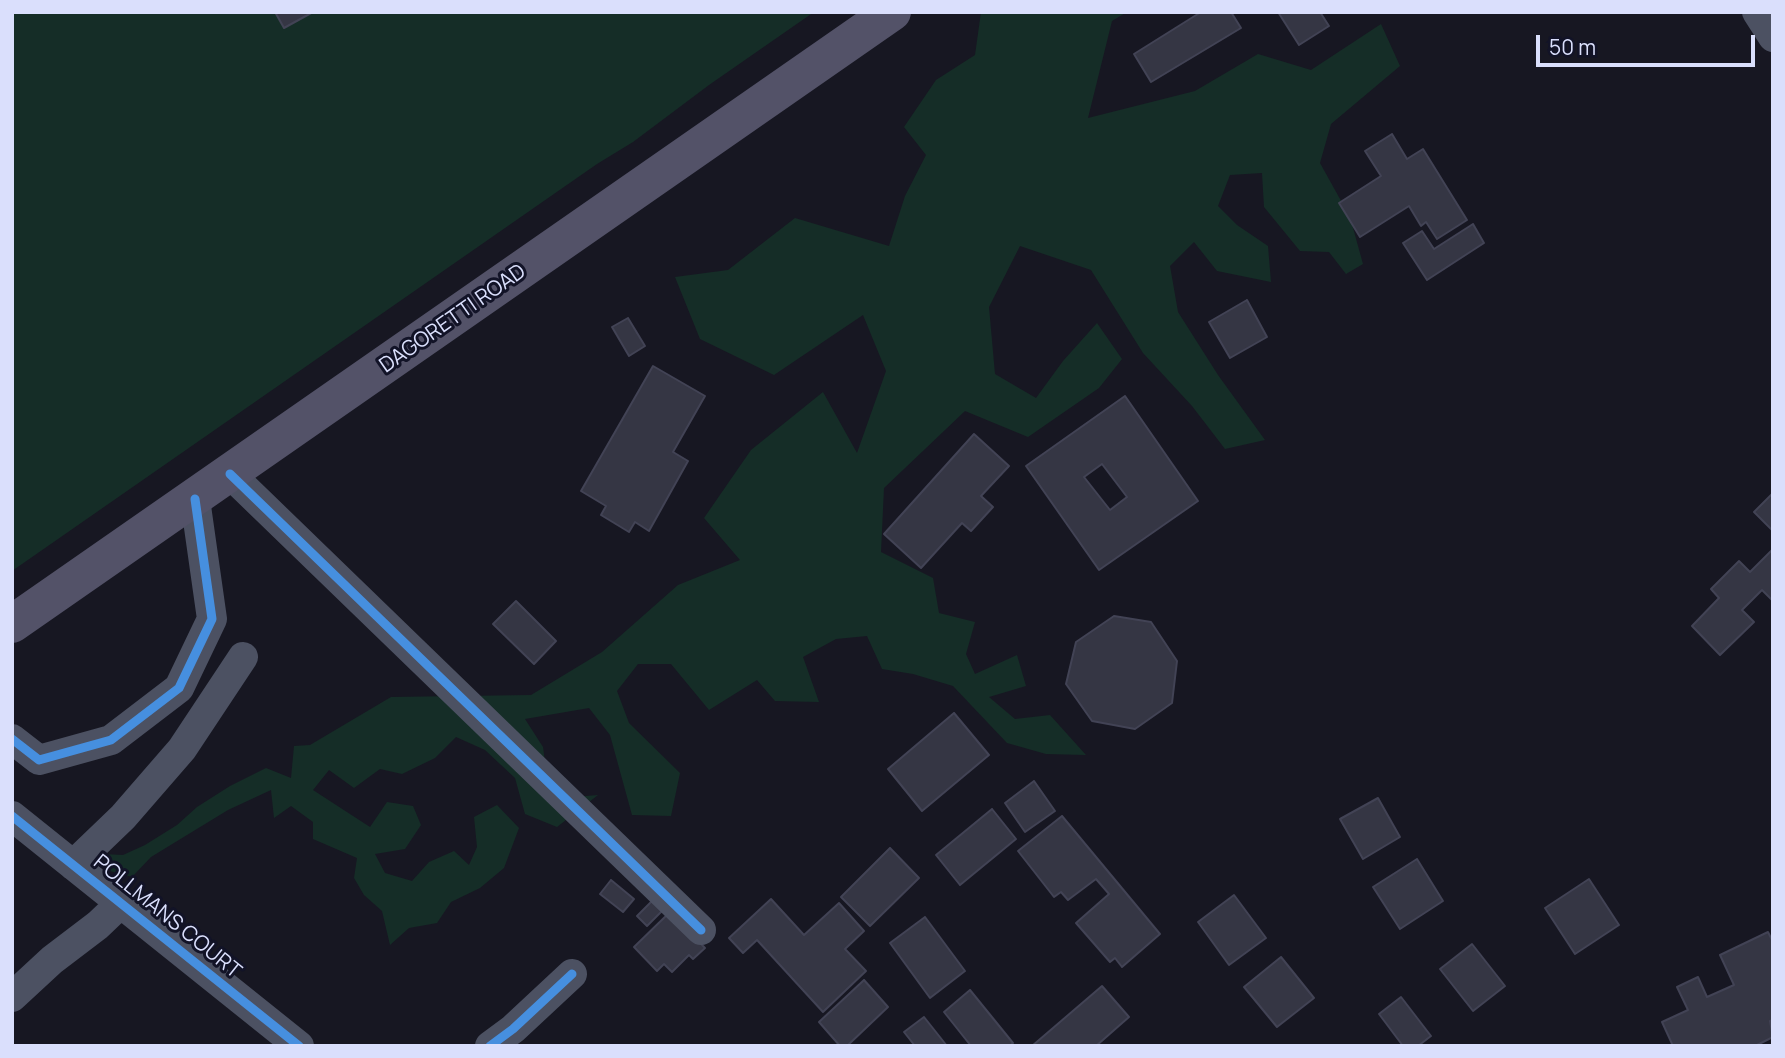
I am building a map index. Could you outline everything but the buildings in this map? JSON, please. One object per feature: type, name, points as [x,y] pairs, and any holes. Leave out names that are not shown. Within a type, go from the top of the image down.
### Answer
[{"type":"main road","name":"DAGORETTI ROAD","points":[[12,624],[892,12]]},
{"type":"street","points":[[1757,12],[1773,37]]},
{"type":"street","points":[[230,474],[701,930]]},
{"type":"street","points":[[12,739],[38,760],[111,740],[179,688],[212,619],[195,499]]},
{"type":"street","points":[[73,864],[123,817],[182,749],[243,657]]},
{"type":"street","name":"POLLMANS COURT","points":[[12,816],[299,1046]]},
{"type":"street","points":[[12,997],[121,903]]},
{"type":"street","points":[[490,1046],[513,1029],[572,974]]},
{"type":"green space","points":[[12,12],[814,12],[633,142],[597,164],[12,571]]},
{"type":"green space","points":[[981,12],[1127,12],[1112,21],[1088,118],[1195,91],[1258,54],[1311,70],[1381,24],[1400,66],[1331,124],[1320,163],[1350,217],[1363,264],[1346,274],[1329,252],[1300,251],[1264,207],[1262,173],[1230,175],[1218,206],[1237,225],[1268,246],[1271,282],[1217,271],[1194,242],[1170,266],[1178,312],[1218,375],[1265,440],[1225,449],[1192,406],[1143,353],[1091,270],[1020,246],[989,307],[995,374],[1036,398],[1063,361],[1097,323],[1122,359],[1099,388],[1028,437],[965,411],[884,488],[881,552],[933,578],[939,613],[975,622],[966,654],[975,674],[1017,655],[1026,686],[989,697],[1015,719],[1050,715],[1086,755],[1046,754],[1007,743],[953,686],[913,674],[882,669],[867,636],[836,639],[803,657],[819,702],[775,701],[757,680],[709,710],[671,664],[638,664],[617,691],[629,723],[680,773],[671,816],[632,815],[610,735],[589,708],[525,719],[543,747],[550,799],[598,795],[557,827],[525,814],[515,778],[485,750],[456,737],[435,758],[402,774],[380,769],[354,788],[329,770],[313,790],[370,827],[387,802],[413,806],[421,825],[405,849],[375,854],[385,873],[412,881],[429,862],[454,851],[469,865],[477,847],[474,817],[497,805],[519,828],[504,868],[480,888],[451,902],[437,923],[409,928],[390,945],[382,911],[364,895],[354,878],[357,858],[313,839],[313,822],[291,806],[274,818],[271,790],[228,810],[151,857],[132,877],[106,870],[103,854],[123,855],[145,845],[230,786],[266,768],[291,778],[294,746],[310,745],[391,697],[531,695],[602,652],[678,585],[740,560],[704,518],[751,450],[823,392],[857,453],[886,371],[863,315],[774,375],[700,339],[675,277],[728,270],[795,218],[889,246],[905,196],[926,155],[904,127],[936,80],[975,55]]},
{"type":"cycle path","points":[[230,474],[701,930]]},
{"type":"cycle path","points":[[12,739],[39,760],[111,740],[179,688],[212,619],[195,499]]},
{"type":"cycle path","points":[[12,816],[299,1046]]},
{"type":"cycle path","points":[[490,1046],[513,1029],[572,974]]}]
